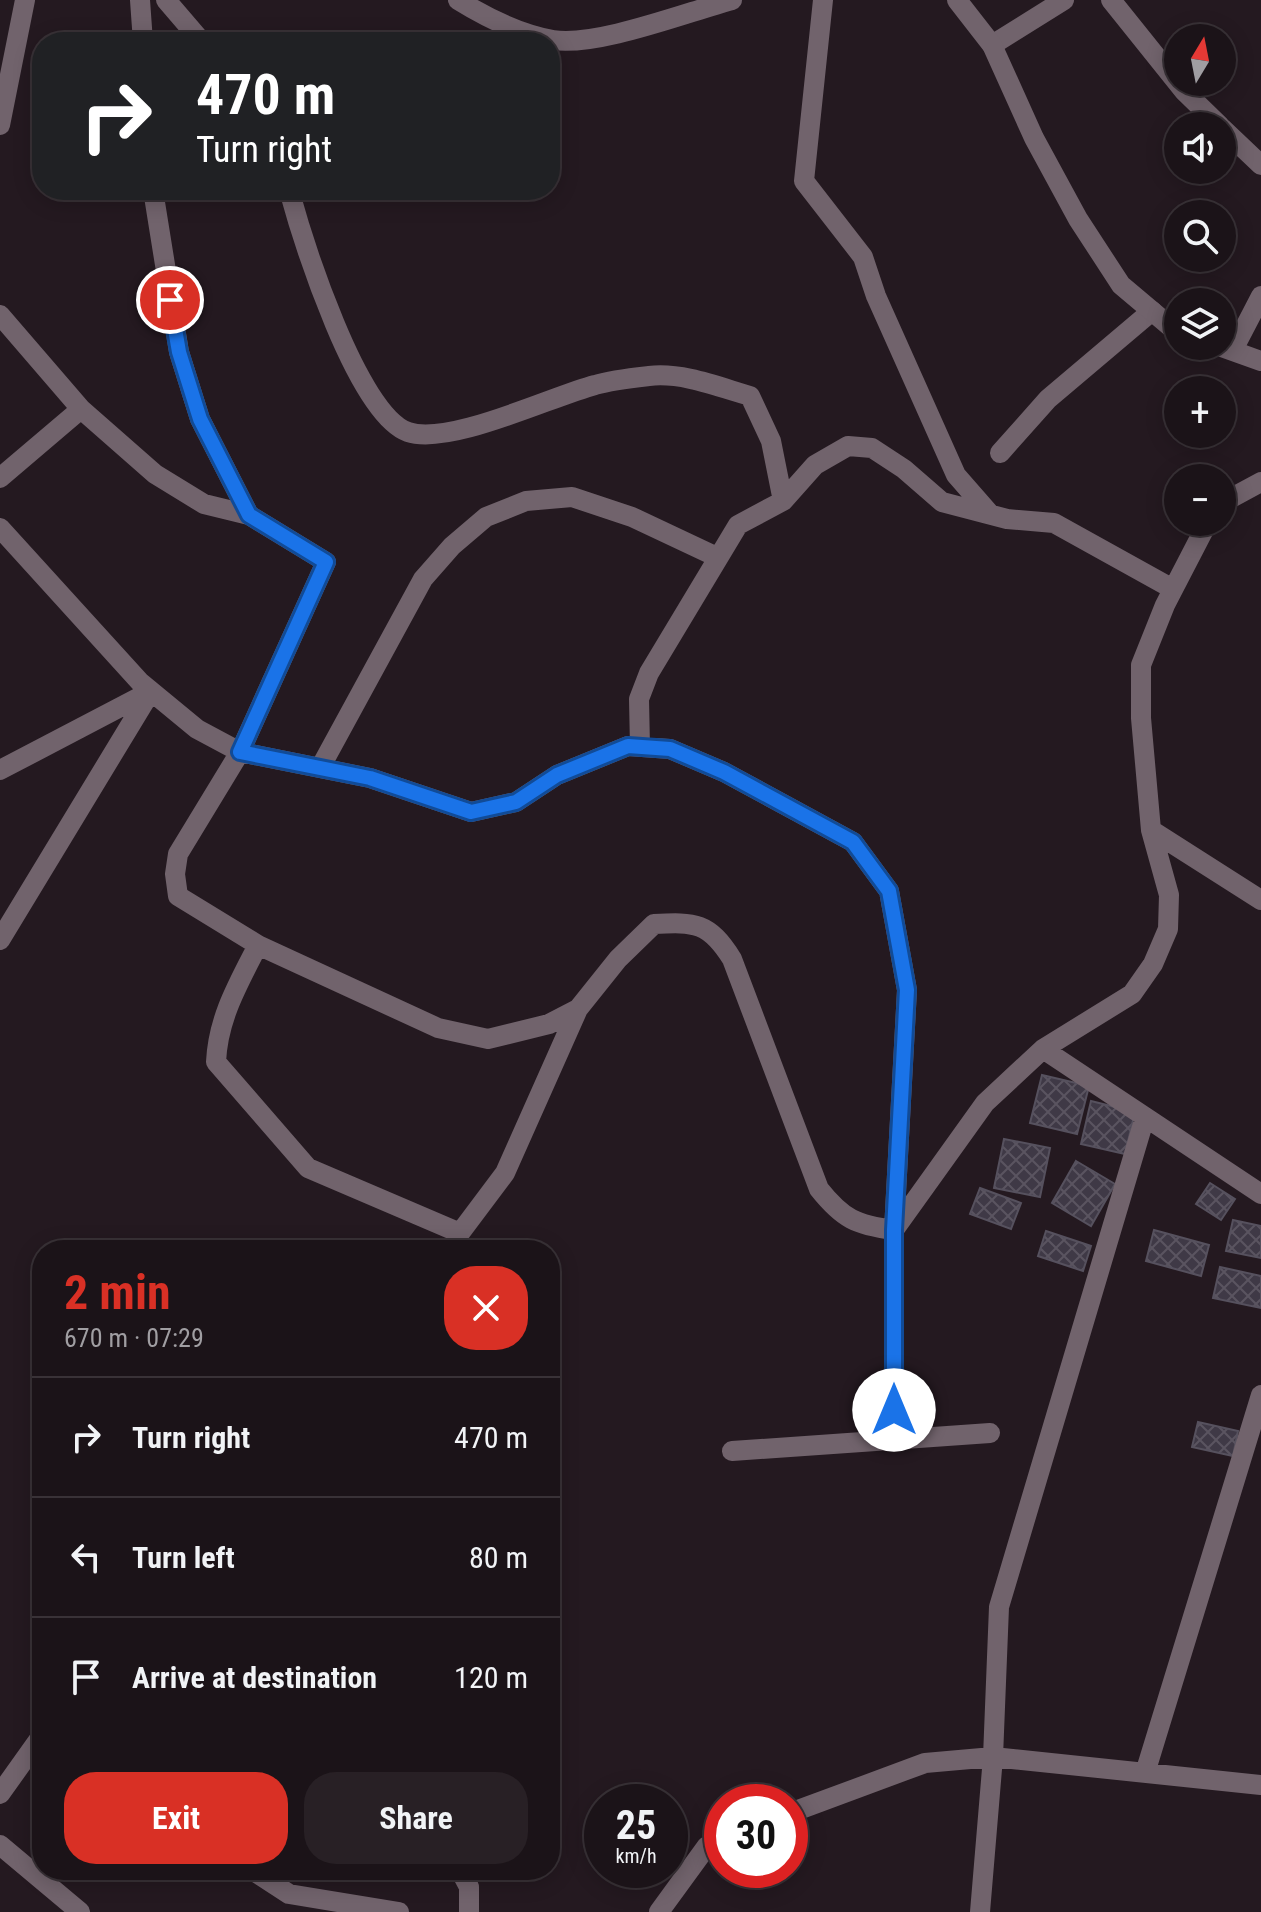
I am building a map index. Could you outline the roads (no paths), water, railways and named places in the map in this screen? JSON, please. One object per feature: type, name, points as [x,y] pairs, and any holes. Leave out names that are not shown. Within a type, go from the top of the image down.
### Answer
[{"type":"street","points":[[0,125],[25,0]]},
{"type":"street","points":[[140,0],[142,32]]},
{"type":"street","points":[[166,0],[193,32]]},
{"type":"street","points":[[458,0],[521,32]]},
{"type":"street","points":[[560,41],[590,39],[732,0]]},
{"type":"street","points":[[823,0],[804,181],[863,257],[956,475],[991,515]]},
{"type":"street","points":[[957,0],[992,45],[1034,138],[1078,219],[1121,285],[1164,321]]},
{"type":"street","points":[[992,45],[1064,0]]},
{"type":"street","points":[[1111,0],[1184,91],[1206,112]]},
{"type":"street","points":[[1236,141],[1261,165]]},
{"type":"street","points":[[155,200],[179,352],[200,419],[249,515]]},
{"type":"street","points":[[292,200],[328,310],[364,382],[389,419],[407,432],[441,435],[597,384],[653,375],[694,381],[750,396],[771,441],[783,501]]},
{"type":"street","points":[[1236,333],[1261,296]]},
{"type":"street","points":[[1000,453],[1048,399],[1152,311]]},
{"type":"street","points":[[0,315],[81,409],[155,474],[204,504],[249,515],[326,562],[240,752],[178,854],[175,874],[178,896],[258,945],[438,1028],[488,1039],[549,1024],[578,1009]]},
{"type":"street","points":[[1236,352],[1261,361]]},
{"type":"street","points":[[0,478],[81,409]]},
{"type":"street","points":[[640,747],[639,699],[644,686],[738,525],[783,501],[815,465],[848,446],[872,448],[904,469],[942,502],[991,515],[1054,523],[1173,589]]},
{"type":"street","points":[[1236,495],[1261,482]]},
{"type":"street","points":[[320,768],[423,579],[452,546],[486,517],[526,501],[572,497],[632,517],[717,557]]},
{"type":"street","points":[[0,528],[151,691],[197,729],[240,752],[370,778],[471,812],[516,802],[557,775],[628,746],[670,749],[724,772],[853,842],[889,891],[907,990],[894,1230],[894,1440]]},
{"type":"street","points":[[894,1230],[985,1103],[1043,1049],[1132,994],[1153,964],[1168,929],[1169,895],[1151,830],[1141,718],[1141,665],[1173,589],[1201,536]]},
{"type":"street","points":[[0,770],[151,691]]},
{"type":"street","points":[[0,940],[151,691]]},
{"type":"street","points":[[1151,830],[1261,900]]},
{"type":"street","points":[[456,1240],[505,1173],[578,1009],[618,959],[654,924],[686,923],[717,934],[732,959],[819,1189],[839,1215],[867,1227],[894,1230]]},
{"type":"street","points":[[258,945],[229,1000],[217,1033],[216,1062],[308,1168],[451,1240]]},
{"type":"street","points":[[1043,1049],[1261,1194]]},
{"type":"street","points":[[980,1912],[993,1757],[999,1607],[1145,1117]]},
{"type":"street","points":[[1145,1773],[1261,1395]]},
{"type":"street","points":[[732,1451],[990,1433]]},
{"type":"street","points":[[0,1794],[32,1749]]},
{"type":"street","points":[[808,1806],[925,1763],[993,1757],[1261,1785]]},
{"type":"street","points":[[0,1847],[32,1873]]},
{"type":"street","points":[[659,1912],[704,1850]]},
{"type":"street","points":[[41,1880],[80,1912]]},
{"type":"street","points":[[267,1880],[289,1894],[399,1912]]},
{"type":"street","points":[[465,1880],[469,1887],[469,1912]]}]
